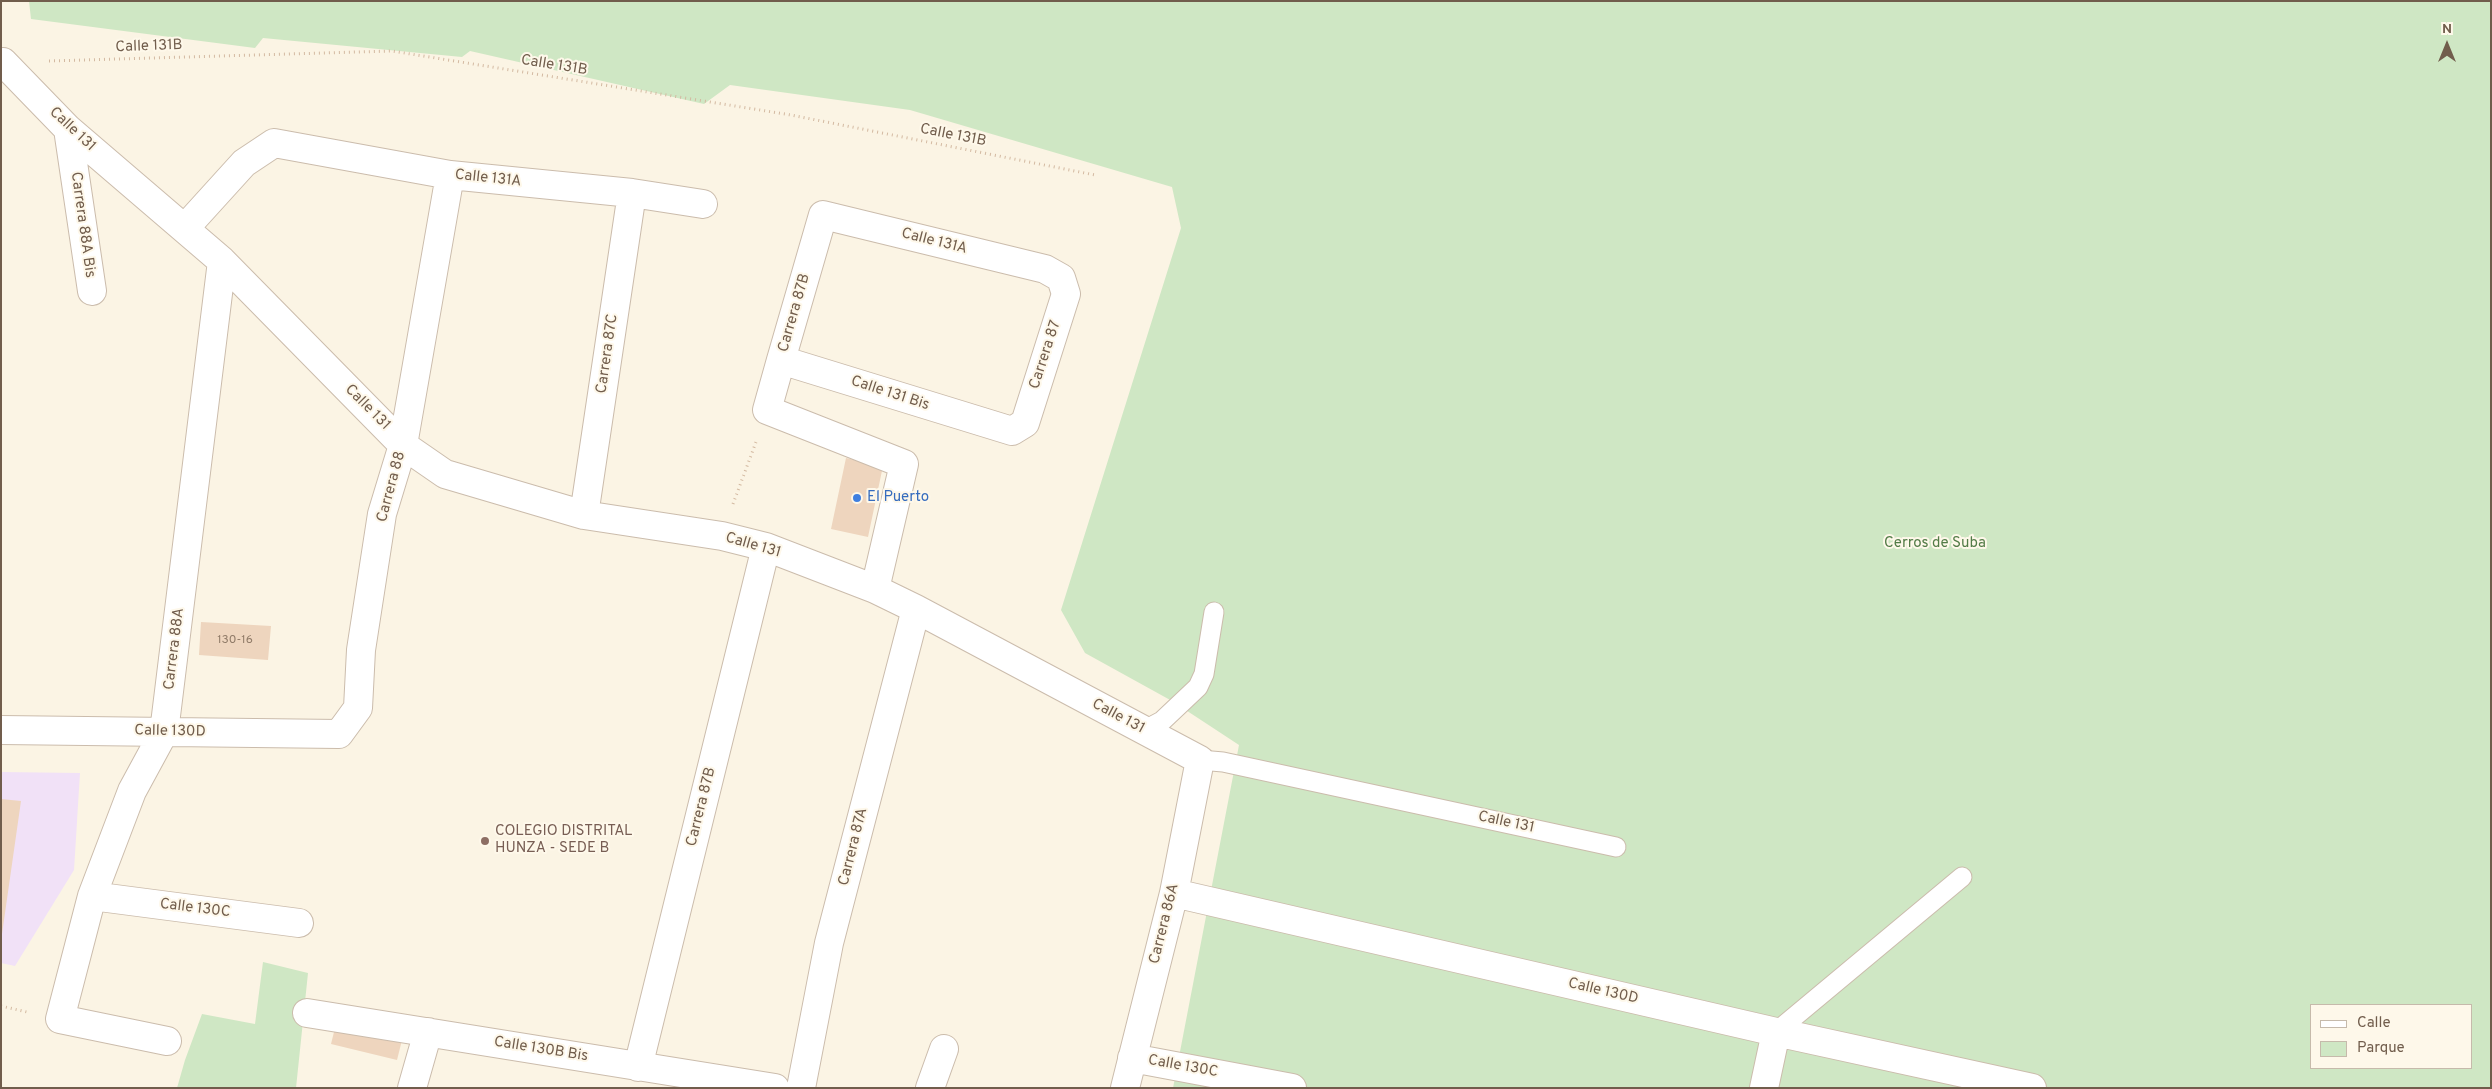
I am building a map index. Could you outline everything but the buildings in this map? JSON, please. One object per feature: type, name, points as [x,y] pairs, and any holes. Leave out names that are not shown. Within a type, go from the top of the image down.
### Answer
[{"type":"street","name":"Calle 131","points":[[2,59],[68,129],[222,261],[403,445],[445,474],[584,515],[722,536],[766,547],[875,589],[916,609],[1200,760]]},
{"type":"street","name":"Carrera 88A Bis","points":[[68,129],[92,291]]},
{"type":"street","name":"Calle 131A","points":[[185,228],[244,163],[274,143],[450,175],[632,192],[703,204]]},
{"type":"street","name":"Carrera 88","points":[[339,734],[358,708],[361,650],[382,514],[403,445],[450,175]]},
{"type":"street","name":"Carrera 87C","points":[[584,515],[632,192]]},
{"type":"street","name":"Calle 131A","points":[[822,215],[1046,269]]},
{"type":"street","name":"Carrera 87B","points":[[767,410],[822,215]]},
{"type":"street","name":"Carrera 88A","points":[[167,1041],[60,1019],[92,896],[132,791],[164,732],[222,261]]},
{"type":"street","name":"Carrera 87","points":[[999,429],[1012,431],[1024,423],[1066,294],[1062,278],[1046,269]]},
{"type":"street","name":"Calle 131 Bis","points":[[781,360],[999,429]]},
{"type":"street","points":[[767,410],[904,464],[875,589]]},
{"type":"street","name":"Carrera 87B","points":[[638,1066],[766,547]]},
{"type":"street","name":"Carrera 87A","points":[[801,1088],[829,943],[916,609]]},
{"type":"street","name":"Calle 130D","points":[[1,730],[339,734]]},
{"type":"street","name":"Carrera 86A","points":[[1125,1088],[1174,893],[1200,760]]},
{"type":"street","name":"Calle 130D","points":[[1174,893],[1776,1032],[2032,1088]]},
{"type":"street","name":"Calle 130C","points":[[92,896],[299,923]]},
{"type":"street","name":"Calle 130B Bis","points":[[307,1012],[775,1088]]},
{"type":"street","points":[[412,1088],[428,1032]]},
{"type":"street","points":[[1764,1088],[1776,1032]]},
{"type":"street","points":[[930,1088],[944,1049]]},
{"type":"street","name":"Calle 130C","points":[[1132,1058],[1292,1088]]},
{"type":"lane","points":[[1143,731],[1162,721],[1198,687],[1204,674],[1214,612]]},
{"type":"lane","name":"Calle 131","points":[[1200,760],[1233,764],[1616,847]]},
{"type":"lane","points":[[1776,1032],[1962,878]]},
{"type":"path","name":"Calle 131B","points":[[2,59],[392,51],[791,115],[1095,175]]},
{"type":"path","points":[[722,536],[767,410]]},
{"type":"shaded area","points":[[1,772],[80,773],[74,870],[15,966],[1,963]]},
{"type":"green space","name":"Cerros de Suba","points":[[29,1],[2491,1],[2491,1088],[1173,1088],[1239,745],[1172,701],[1085,653],[1061,610],[1181,228],[1172,187],[910,110],[730,85],[704,104],[470,51],[462,57],[263,38],[255,48],[31,19]]},
{"type":"green space","points":[[263,962],[308,973],[296,1088],[177,1088],[202,1014],[255,1024]]},
{"type":"place","name":"El Puerto","points":[[857,498]]},
{"type":"place","name":"COLEGIO DISTRITAL HUNZA - SEDE B","points":[[485,841]]}]
